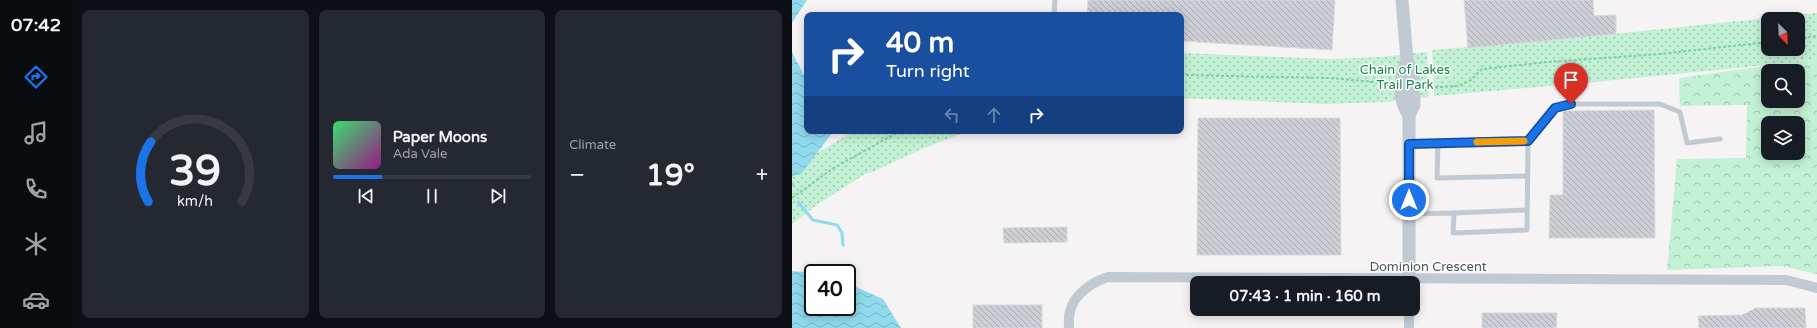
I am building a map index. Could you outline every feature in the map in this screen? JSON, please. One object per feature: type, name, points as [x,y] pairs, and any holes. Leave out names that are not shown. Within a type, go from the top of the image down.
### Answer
[{"type":"street","points":[[1402,0],[1407,60],[1413,74],[1408,89],[1414,105],[1409,115],[1409,276]]},
{"type":"street","name":"Dominion Crescent","points":[[1069,328],[1070,312],[1080,295],[1095,282],[1108,277],[1190,278]]},
{"type":"street","name":"Dominion Crescent","points":[[1420,281],[1614,278],[1786,280],[1817,288]]},
{"type":"street","points":[[1409,316],[1409,328]]},
{"type":"lane","points":[[1054,12],[1055,0]]},
{"type":"lane","points":[[1454,213],[1453,233],[1527,230],[1528,141],[1555,108],[1571,104],[1597,103],[1660,104],[1680,112],[1687,143],[1720,138]]},
{"type":"lane","points":[[1409,144],[1528,141]]},
{"type":"lane","points":[[1438,143],[1437,178],[1528,176]]},
{"type":"lane","points":[[1409,214],[1527,210]]},
{"type":"path","points":[[1805,37],[1817,36]]},
{"type":"path","points":[[1184,75],[1329,78],[1374,82],[1408,89],[1458,86],[1471,80],[1482,69],[1547,62],[1660,54],[1761,43]]},
{"type":"path","points":[[792,198],[832,169],[895,134]]},
{"type":"green space","points":[[1817,13],[1817,60],[1761,64],[1761,66],[1594,82],[1434,96],[1432,50],[1575,38],[1761,19],[1761,56],[1805,56],[1805,14]]},
{"type":"green space","name":"Chain of Lakes Trail Park","points":[[1427,52],[1429,97],[1384,102],[1325,104],[1184,98],[1184,53],[1330,59],[1380,57]]},
{"type":"green space","points":[[1817,59],[1817,274],[1782,266],[1667,270],[1677,159],[1746,158],[1747,105],[1680,106],[1679,78],[1761,67],[1761,108],[1805,108],[1805,64],[1781,64]]},
{"type":"green space","points":[[849,134],[960,134],[865,174],[817,205],[792,224],[792,168]]},
{"type":"water","points":[[792,0],[807,0],[792,23]]},
{"type":"water","points":[[792,52],[804,75],[804,134],[831,134],[801,174],[792,176]]},
{"type":"water","points":[[792,271],[804,272],[804,316],[856,316],[856,287],[883,299],[901,328],[792,328]]},
{"type":"building","points":[[1088,0],[1335,0],[1332,50],[1184,41],[1184,12],[1087,12]]},
{"type":"building","points":[[1464,0],[1593,0],[1594,16],[1616,15],[1616,34],[1468,48]]},
{"type":"building","points":[[1654,110],[1655,238],[1549,238],[1550,195],[1563,195],[1563,111]]},
{"type":"building","points":[[1198,118],[1340,118],[1341,255],[1197,255]]},
{"type":"building","points":[[1067,227],[1067,242],[1004,243],[1003,228]]},
{"type":"building","points":[[973,305],[1042,305],[1042,328],[973,328]]},
{"type":"building","points":[[1756,308],[1805,308],[1806,328],[1699,328],[1698,316],[1742,315]]},
{"type":"building","points":[[1482,313],[1557,313],[1556,328],[1482,328]]},
{"type":"waterway","points":[[798,202],[813,220],[837,225],[842,233],[843,245]]},
{"type":"slow traffic","points":[[1477,142],[1524,141]]},
{"type":"route","points":[[1409,200],[1409,144],[1528,141],[1555,108],[1571,104]]}]
